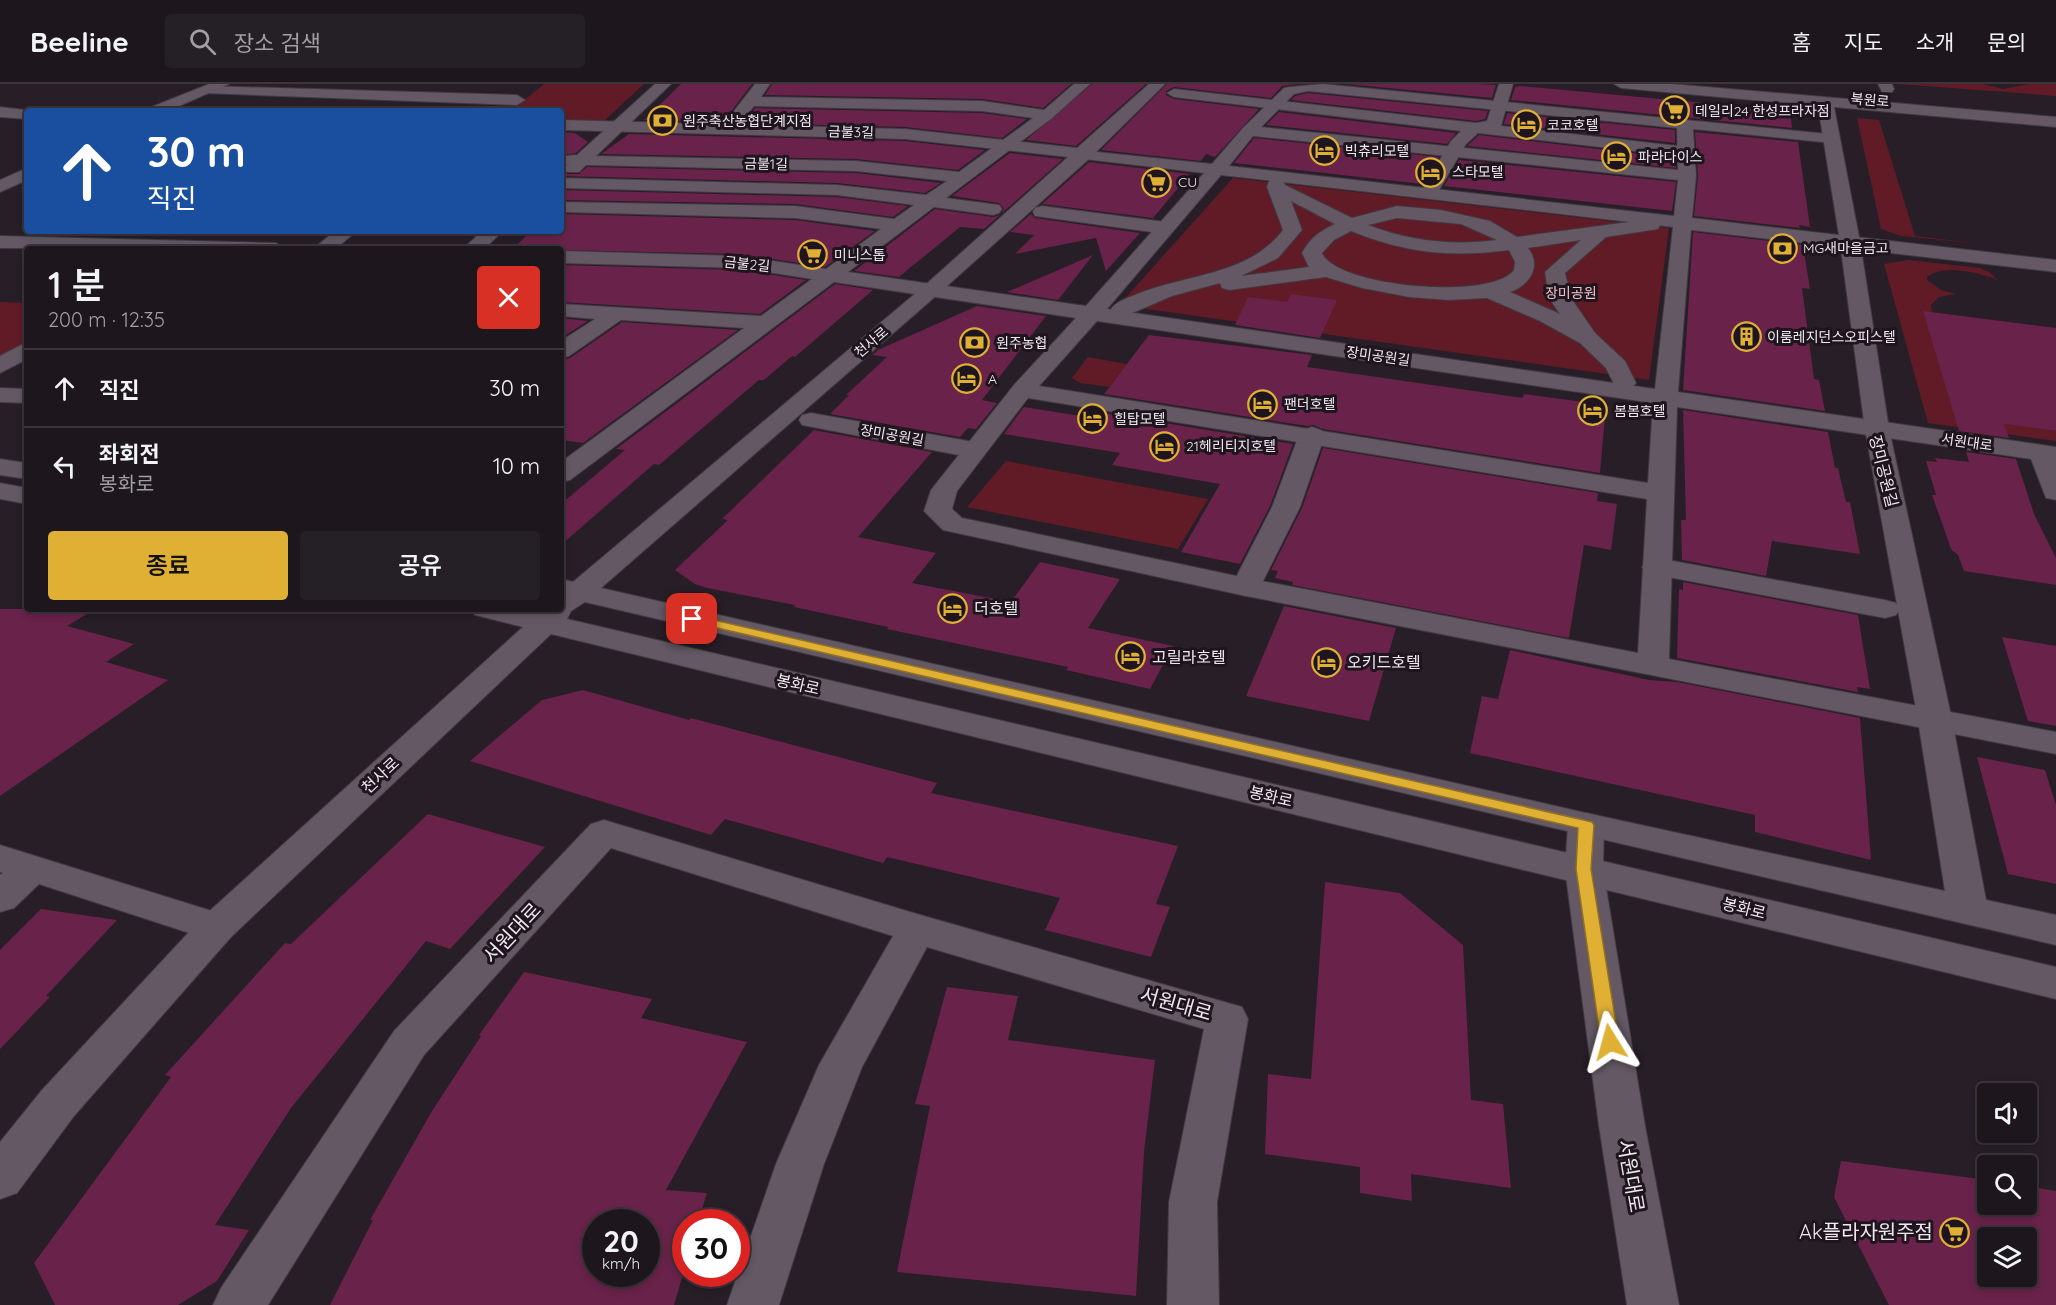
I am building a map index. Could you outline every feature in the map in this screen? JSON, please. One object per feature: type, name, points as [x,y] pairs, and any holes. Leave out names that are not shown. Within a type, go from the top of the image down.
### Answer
[{"type":"street","points":[[162,108],[222,84]]},
{"type":"street","points":[[570,163],[611,126],[652,84]]},
{"type":"street","points":[[611,126],[664,84]]},
{"type":"street","points":[[728,129],[763,84]]},
{"type":"street","points":[[1061,84],[1082,85]]},
{"type":"street","points":[[1432,188],[1459,141],[1474,128],[1494,124],[1506,84]]},
{"type":"street","name":"북원로","points":[[1621,84],[2056,122]]},
{"type":"street","name":"북원로","points":[[1684,84],[2056,117]]},
{"type":"street","name":"북원로","points":[[1749,84],[2056,109]]},
{"type":"street","points":[[564,472],[1047,115],[1082,85]]},
{"type":"street","points":[[1832,138],[1308,87],[1289,91],[1249,131],[1167,228],[1022,390],[944,490],[938,511],[953,524],[1246,587],[2056,743]]},
{"type":"street","points":[[1166,88],[1474,128],[1687,152]]},
{"type":"street","name":"천사로","points":[[564,601],[930,291],[1084,154],[1166,88]]},
{"type":"street","points":[[207,90],[523,95],[508,108]]},
{"type":"street","points":[[750,101],[982,106],[1047,115]]},
{"type":"street","name":"북원로","points":[[1825,102],[1850,242],[1877,429]]},
{"type":"street","points":[[0,112],[24,114]]},
{"type":"street","points":[[1653,666],[1666,398],[1687,176],[1684,124]]},
{"type":"street","name":"금불3길","points":[[564,125],[905,134],[1084,154]]},
{"type":"street","points":[[1249,131],[1687,176]]},
{"type":"street","points":[[1084,154],[2056,266]]},
{"type":"street","name":"금불1길","points":[[570,163],[856,166],[962,177]]},
{"type":"street","points":[[0,187],[24,175]]},
{"type":"street","name":"금불1길","points":[[564,182],[837,190],[993,209]]},
{"type":"street","points":[[1122,309],[1163,292],[1230,275],[1287,241],[1293,230],[1276,184],[1352,225],[1392,241],[1418,246],[1467,249],[1651,225]]},
{"type":"street","points":[[564,207],[795,212],[898,225]]},
{"type":"street","points":[[1042,212],[1167,228]]},
{"type":"street","points":[[1397,212],[1449,216],[1483,225],[1515,243],[1523,254],[1526,267],[1518,279],[1489,291],[1456,294],[1413,291],[1346,278],[1328,272],[1315,263],[1312,254],[1315,244],[1332,232],[1397,212]]},
{"type":"street","points":[[1585,335],[1560,298],[1555,272],[1567,258],[1588,246],[1599,233]]},
{"type":"street","points":[[327,246],[343,234]]},
{"type":"street","points":[[476,246],[490,234]]},
{"type":"street","points":[[493,246],[506,234]]},
{"type":"street","points":[[0,242],[122,246]]},
{"type":"street","points":[[25,246],[30,243]]},
{"type":"street","points":[[0,260],[24,246]]},
{"type":"street","name":"금불2길","points":[[564,257],[740,262],[930,291]]},
{"type":"street","points":[[1163,292],[1328,272]]},
{"type":"street","name":"장미공원길","points":[[930,291],[1877,429],[1935,720],[1968,909]]},
{"type":"street","points":[[1489,291],[1585,335],[1612,357],[1621,370],[1624,383]]},
{"type":"street","points":[[564,310],[765,323]]},
{"type":"street","points":[[564,349],[619,312]]},
{"type":"street","points":[[0,366],[24,351]]},
{"type":"street","points":[[1022,390],[1660,493]]},
{"type":"street","points":[[0,394],[24,396]]},
{"type":"street","name":"장미공원길","points":[[811,420],[974,450]]},
{"type":"street","name":"서원대로","points":[[1877,429],[2048,454]]},
{"type":"street","points":[[1246,587],[1286,507],[1312,435]]},
{"type":"street","points":[[2048,454],[2056,492]]},
{"type":"street","points":[[0,467],[24,471]]},
{"type":"street","points":[[0,491],[24,495]]},
{"type":"street","points":[[1657,567],[1885,609]]},
{"type":"street","name":"봉화로","points":[[564,605],[1586,825],[2056,930]]},
{"type":"street","name":"봉화로","points":[[564,605],[1584,869],[2056,984]]},
{"type":"street","name":"천사로","points":[[0,1178],[58,1103],[217,927],[552,612]]},
{"type":"street","name":"서원대로","points":[[1586,825],[1584,869],[1622,1126],[1653,1305]]},
{"type":"street","name":"서원대로","points":[[239,1305],[410,1043],[604,833],[917,929],[1227,1018],[1193,1202],[1193,1305]]},
{"type":"street","points":[[0,898],[16,863],[217,927]]},
{"type":"street","points":[[753,1305],[800,1164],[841,1065],[917,929]]},
{"type":"green space","points":[[544,84],[644,84],[603,122],[564,121],[564,108],[515,108]]},
{"type":"green space","points":[[1898,84],[1983,84],[2003,89],[2029,84],[2056,84],[2056,96]]},
{"type":"green space","points":[[1857,118],[1879,120],[1915,236],[1982,244],[1901,236],[1881,229]]},
{"type":"green space","name":"장미공원","points":[[1233,178],[1669,228],[1649,380],[1119,305]]},
{"type":"green space","points":[[1908,260],[1980,268],[1998,280],[1972,272],[1952,270],[1934,273],[1927,277],[1927,280],[1941,290],[1956,294],[1939,297],[1931,305],[1955,417],[2056,431],[2056,441],[1928,423],[1884,264]]},
{"type":"green space","points":[[0,302],[24,303],[24,344],[0,359]]},
{"type":"green space","points":[[1088,357],[1127,364],[1109,387],[1080,383],[1072,378]]},
{"type":"green space","points":[[1006,461],[1208,499],[1178,549],[967,507]]},
{"type":"building","points":[[681,84],[752,84],[723,122],[644,120]]},
{"type":"building","points":[[772,84],[1071,84],[1043,108],[982,99],[765,95]]},
{"type":"building","points":[[1092,84],[1146,84],[1076,146],[1026,140]]},
{"type":"building","points":[[1167,84],[1297,84],[1282,86],[1271,98],[1174,87],[1166,91],[1166,95],[1174,99],[1259,109],[1215,157],[1206,154],[1201,161],[1101,150]]},
{"type":"building","points":[[1346,84],[1480,84],[1496,85],[1492,98]]},
{"type":"building","points":[[1515,87],[1790,111],[1792,128],[1511,100]]},
{"type":"building","points":[[1308,93],[1488,111],[1485,119],[1476,121],[1291,100],[1295,96]]},
{"type":"building","points":[[755,108],[982,113],[1027,119],[1002,138],[905,127],[744,123]]},
{"type":"building","points":[[1279,112],[1456,133],[1447,144],[1266,125]]},
{"type":"building","points":[[1507,113],[1675,130],[1675,143],[1504,124]]},
{"type":"building","points":[[564,132],[575,133],[588,142],[576,153],[564,155]]},
{"type":"building","points":[[1695,132],[1798,142],[1810,227],[1799,225],[1800,228],[1694,216],[1698,176]]},
{"type":"building","points":[[629,134],[905,141],[985,150],[958,170],[856,159],[601,154]]},
{"type":"building","points":[[1479,135],[1675,158],[1676,168],[1467,146]]},
{"type":"building","points":[[1254,138],[1439,157],[1423,184],[1234,163]]},
{"type":"building","points":[[1010,153],[1063,159],[1001,214],[1004,209],[999,203],[952,196]]},
{"type":"building","points":[[1459,160],[1676,182],[1672,211],[1444,186]]},
{"type":"building","points":[[1089,162],[1190,174],[1153,218],[1042,204]]},
{"type":"building","points":[[587,167],[856,173],[941,183],[925,193],[837,183],[564,176],[564,169],[567,174],[579,174]]},
{"type":"building","points":[[564,190],[837,197],[908,206],[893,217],[795,204],[564,200]]},
{"type":"building","points":[[935,209],[993,217],[1000,215],[984,229],[960,227],[899,277],[854,271]]},
{"type":"building","points":[[564,214],[795,220],[875,231],[825,267],[740,254],[564,250],[564,246],[516,246],[528,234],[564,234]]},
{"type":"building","points":[[1031,214],[1035,218],[1140,233],[1106,271],[1096,238],[1015,254],[1034,235],[1010,232]]},
{"type":"building","points":[[1693,232],[1803,245],[1810,289],[1802,288],[1814,379],[1819,380],[1825,411],[1683,390]]},
{"type":"building","points":[[1093,255],[1058,300],[1007,292]]},
{"type":"building","points":[[564,265],[740,270],[806,280],[760,314],[564,302]]},
{"type":"building","points":[[835,284],[873,290],[795,357],[792,356],[764,380],[759,380],[659,465],[654,464],[564,542],[564,501],[625,450],[616,449]]},
{"type":"building","points":[[1291,294],[1337,300],[1320,338],[1235,325],[1248,297],[1287,302]]},
{"type":"building","points":[[977,306],[1046,316],[982,400],[997,403],[976,429],[968,428],[960,437],[830,414],[849,395],[846,395],[887,357],[872,355],[878,350]]},
{"type":"building","points":[[1923,311],[2056,328],[2056,431],[2004,424],[2009,438],[1959,431]]},
{"type":"building","points":[[564,318],[588,321],[564,336]]},
{"type":"building","points":[[622,322],[738,330],[583,443],[564,440],[564,359],[570,358]]},
{"type":"building","points":[[1149,335],[1312,355],[1307,367],[1523,398],[1524,394],[1606,405],[1600,473],[1323,429],[1313,425],[1307,426],[1104,394]]},
{"type":"building","points":[[1024,407],[1087,417],[1091,411],[1293,444],[1270,506],[1240,564],[1181,552],[1220,484],[1112,465],[1120,453],[1004,434]]},
{"type":"building","points":[[1683,410],[1828,432],[1835,468],[1838,468],[1846,502],[1850,502],[1860,554],[1772,541],[1766,576],[1682,560],[1681,520],[1686,520]]},
{"type":"building","points":[[814,430],[932,452],[858,537],[936,553],[912,583],[1011,602],[1040,562],[1120,579],[1088,628],[1173,646],[1150,689],[1066,670],[1068,667],[887,629],[888,627],[794,607],[795,605],[707,588],[695,584],[675,570],[728,520],[722,519]]},
{"type":"building","points":[[1323,448],[1598,493],[1597,501],[1617,504],[1611,550],[1584,545],[1569,638],[1292,585],[1293,582],[1275,578],[1278,571],[1271,570],[1302,508]]},
{"type":"building","points":[[1966,452],[2016,459],[2034,514],[2056,558],[2056,585],[1964,571],[1958,555],[1951,549],[1932,495],[1936,495],[1926,461],[1937,462],[1935,458],[1969,462]]},
{"type":"building","points":[[1683,582],[1858,615],[1870,689],[1857,687],[1858,692],[1677,658],[1679,589],[1683,590]]},
{"type":"building","points":[[1284,606],[1396,628],[1369,721],[1246,696]]},
{"type":"building","points":[[0,609],[24,609],[24,612],[90,612],[67,626],[134,644],[106,662],[168,680],[0,796]]},
{"type":"building","points":[[2002,637],[2056,646],[2056,726],[2028,721]]},
{"type":"building","points":[[1510,650],[1649,680],[1677,682],[1860,718],[1871,860],[1755,832],[1755,815],[1470,753],[1482,696],[1498,699]]},
{"type":"building","points":[[583,690],[689,720],[691,718],[937,783],[931,793],[1178,846],[1156,904],[1170,907],[1151,957],[1045,930],[1060,898],[887,857],[883,863],[725,819],[711,835],[470,761],[542,700]]},
{"type":"building","points":[[1977,757],[2045,770],[2056,805],[2056,884],[2008,874]]},
{"type":"building","points":[[428,814],[545,847],[450,949],[426,941],[291,1108],[215,1225],[249,1230],[217,1281],[178,1305],[55,1305],[34,1263],[171,1077],[165,1075],[285,943],[291,944]]},
{"type":"building","points":[[1325,882],[1400,893],[1463,945],[1471,1100],[1503,1104],[1511,1188],[1411,1174],[1412,1201],[1360,1193],[1360,1167],[1265,1154],[1268,1074],[1311,1079]]},
{"type":"building","points":[[41,909],[117,920],[46,996],[50,997],[0,1049],[0,950]]},
{"type":"building","points":[[524,972],[652,999],[641,1018],[747,1042],[666,1190],[707,1193],[702,1209],[672,1209],[672,1287],[679,1287],[674,1305],[330,1305],[373,1220],[370,1220],[432,1111],[481,1036],[479,1035]]},
{"type":"building","points":[[947,987],[1018,996],[1008,1040],[1155,1060],[1144,1152],[1136,1296],[897,1272],[930,1106],[915,1104]]},
{"type":"building","name":"Ak플라자원주점","points":[[1841,1161],[1977,1179],[1977,1215],[2037,1215],[2037,1188],[2056,1191],[2056,1305],[1889,1305],[1834,1197]]},
{"type":"place","name":"데일리24 한성프라자점","points":[[1674,111]]},
{"type":"place","name":"원주축산농협단계지점","points":[[662,121]]},
{"type":"place","name":"코코호텔","points":[[1526,125]]},
{"type":"place","name":"빅츄리모텔","points":[[1324,151]]},
{"type":"place","name":"파라다이스","points":[[1617,157]]},
{"type":"place","name":"스타모텔","points":[[1431,172]]},
{"type":"place","name":"CU","points":[[1157,182]]},
{"type":"place","name":"MG새마을금고","points":[[1782,248]]},
{"type":"place","name":"미니스톱","points":[[813,255]]},
{"type":"place","name":"이룸레지던스오피스텔","points":[[1746,337]]},
{"type":"place","name":"원주농협","points":[[975,343]]},
{"type":"place","name":"A","points":[[967,379]]},
{"type":"place","name":"팬더호텔","points":[[1263,404]]},
{"type":"place","name":"봄봄호텔","points":[[1593,411]]},
{"type":"place","name":"힐탑모텔","points":[[1093,419]]},
{"type":"place","name":"21헤리티지호텔","points":[[1165,446]]},
{"type":"place","name":"더호텔","points":[[953,608]]},
{"type":"place","name":"고릴라호텔","points":[[1131,657]]},
{"type":"place","name":"오키드호텔","points":[[1326,662]]},
{"type":"place","name":"Ak플라자원주점","points":[[1954,1232]]},
{"type":"route","points":[[692,619],[1586,825],[1584,869],[1610,1042]]}]
